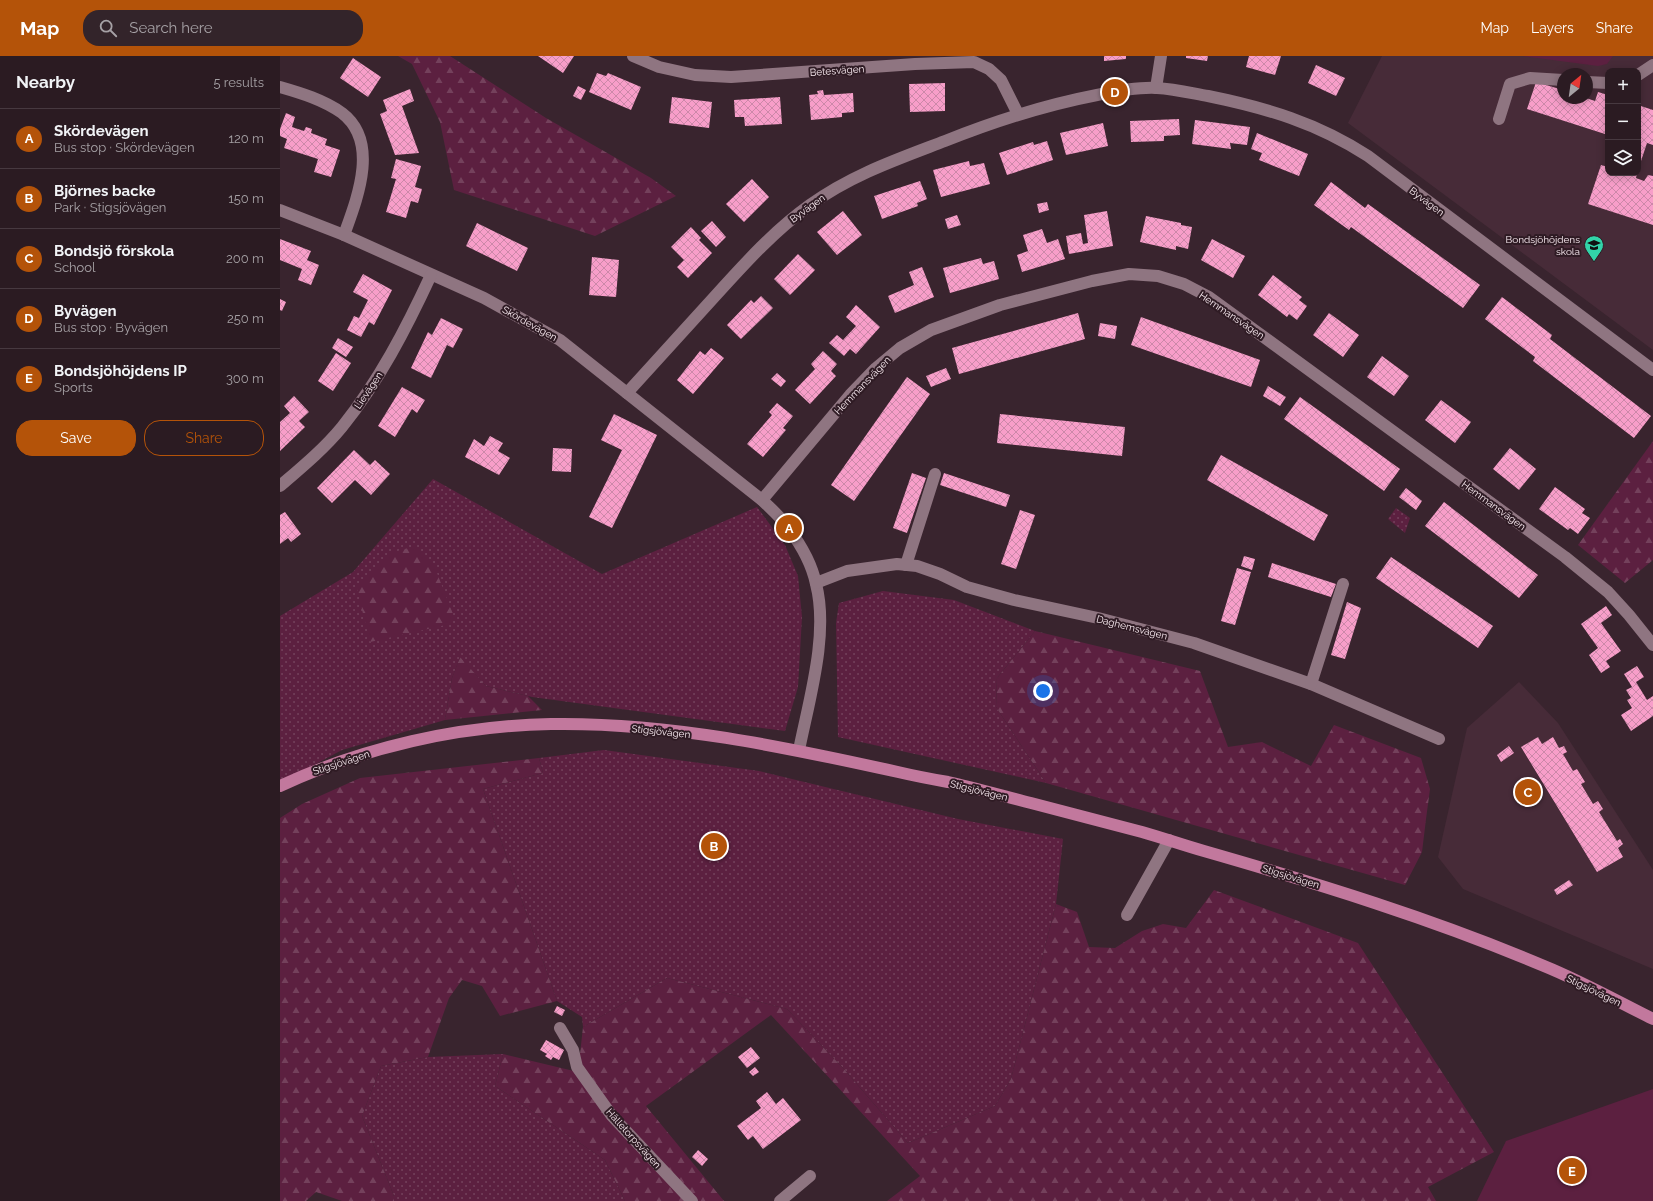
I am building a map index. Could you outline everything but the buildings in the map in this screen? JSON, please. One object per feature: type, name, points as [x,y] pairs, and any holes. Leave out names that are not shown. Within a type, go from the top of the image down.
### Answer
[{"type":"main road","name":"Stigsjövägen","points":[[280,786],[301,776],[350,758],[399,744],[492,728],[577,724],[639,728],[704,735],[799,750],[951,783],[1145,833],[1310,882],[1468,936],[1552,969],[1653,1019]]},
{"type":"street","name":"Betesvägen","points":[[633,56],[659,66],[689,74],[731,77],[915,64],[974,62],[989,69],[1001,80],[1018,114]]},
{"type":"street","points":[[1156,88],[1161,56]]},
{"type":"street","points":[[1641,73],[1653,65]]},
{"type":"street","points":[[1499,119],[1510,84],[1530,78],[1557,80]]},
{"type":"street","points":[[1593,82],[1605,83]]},
{"type":"street","points":[[280,87],[328,105],[343,114],[356,130],[362,148],[363,170],[357,198],[344,235]]},
{"type":"street","name":"Byvägen","points":[[628,393],[748,260],[780,228],[810,204],[843,184],[879,166],[1018,114],[1069,100],[1114,92],[1156,88],[1228,100],[1262,109],[1316,127],[1343,140],[1368,156],[1653,370]]},
{"type":"street","name":"Skördevägen","points":[[280,210],[344,235],[484,298],[560,340],[762,500],[789,528],[804,553],[816,583],[821,611],[820,642],[799,750]]},
{"type":"street","name":"Hemmansvägen","points":[[762,500],[835,412],[876,368],[900,348],[931,330],[1000,305],[1092,281],[1129,274],[1158,276],[1184,284],[1208,297],[1565,557],[1608,592],[1653,645]]},
{"type":"street","name":"Lievägen","points":[[280,486],[304,466],[341,428],[372,385],[403,334],[431,275]]},
{"type":"street","points":[[906,565],[935,474]]},
{"type":"street","name":"Daghemsvägen","points":[[816,583],[847,571],[897,564],[917,566],[940,574],[967,587],[1098,618],[1194,643],[1311,684],[1439,739]]},
{"type":"street","points":[[1311,684],[1343,584]]},
{"type":"street","points":[[1127,915],[1169,840]]},
{"type":"street","name":"Hälletorpsvägen","points":[[560,1028],[572,1050],[577,1067],[612,1116],[692,1201]]},
{"type":"street","points":[[780,1201],[810,1176]]},
{"type":"shaded area","name":"Bondsjöhöjdens skola","points":[[1382,56],[1653,56],[1653,350],[1348,123]]},
{"type":"shaded area","points":[[1519,682],[1558,723],[1653,870],[1653,969],[1463,889],[1438,857],[1467,728]]},
{"type":"green space","points":[[398,56],[450,56],[546,118],[651,178],[676,196],[595,236],[454,190],[440,122],[412,64]]},
{"type":"green space","points":[[1523,56],[1613,56],[1607,64],[1598,66]]},
{"type":"green space","points":[[1653,441],[1653,560],[1625,583],[1578,545]]},
{"type":"green space","points":[[433,479],[602,574],[757,507],[785,545],[798,576],[802,617],[798,687],[785,731],[532,697],[486,686],[460,658],[452,678],[445,720],[342,750],[280,783],[280,616],[353,572]]},
{"type":"green space","points":[[1396,508],[1410,518],[1405,533],[1388,519]]},
{"type":"green space","points":[[412,547],[433,563],[453,614],[450,624],[370,642],[357,589],[377,566],[394,552]]},
{"type":"green space","points":[[883,591],[954,600],[1035,631],[997,678],[996,707],[1046,783],[838,737],[836,623],[839,603]]},
{"type":"green space","points":[[1035,631],[1200,671],[1228,747],[1262,742],[1311,766],[1334,725],[1421,758],[1430,789],[1422,852],[1405,885],[1046,783],[996,707],[997,678]]},
{"type":"green space","points":[[460,657],[486,686],[528,696],[542,710],[445,720],[452,678]]},
{"type":"green space","points":[[604,750],[759,771],[958,819],[1063,839],[1056,904],[1011,1079],[995,1106],[908,1143],[842,1067],[787,1009],[667,978],[583,1027],[582,1017],[557,1001],[483,789],[543,773],[539,758]]},
{"type":"green space","points":[[539,758],[543,773],[483,789],[557,1001],[500,1016],[482,986],[462,980],[449,998],[428,1057],[381,1066],[362,1116],[394,1196],[394,1201],[342,1201],[316,1192],[306,1201],[280,1201],[280,818],[302,804],[360,778]]},
{"type":"green space","points":[[1214,890],[1358,943],[1494,1152],[1428,1187],[1436,1201],[887,1201],[920,1176],[771,1015],[646,1106],[724,1201],[625,1201],[605,1160],[495,1086],[503,1054],[578,1072],[583,1027],[667,978],[787,1009],[842,1067],[908,1143],[995,1106],[1011,1079],[1056,904],[1077,912],[1089,947],[1115,948],[1142,931],[1163,924],[1186,928]]},
{"type":"green space","points":[[503,1054],[495,1086],[605,1160],[625,1201],[394,1201],[394,1196],[362,1116],[381,1066],[428,1057]]},
{"type":"green space","points":[[1653,1089],[1653,1201],[1477,1201],[1506,1141]]},
{"type":"place","name":"Byvägen","points":[[1115,92]]},
{"type":"place","name":"Bondsjöhöjdens skola","points":[[1594,262]]},
{"type":"place","name":"Skördevägen","points":[[789,528]]},
{"type":"place","name":"Bondsjö förskola","points":[[1528,792]]},
{"type":"place","name":"Björnes backe","points":[[714,846]]},
{"type":"place","name":"Bondsjöhöjdens IP","points":[[1572,1171]]}]
